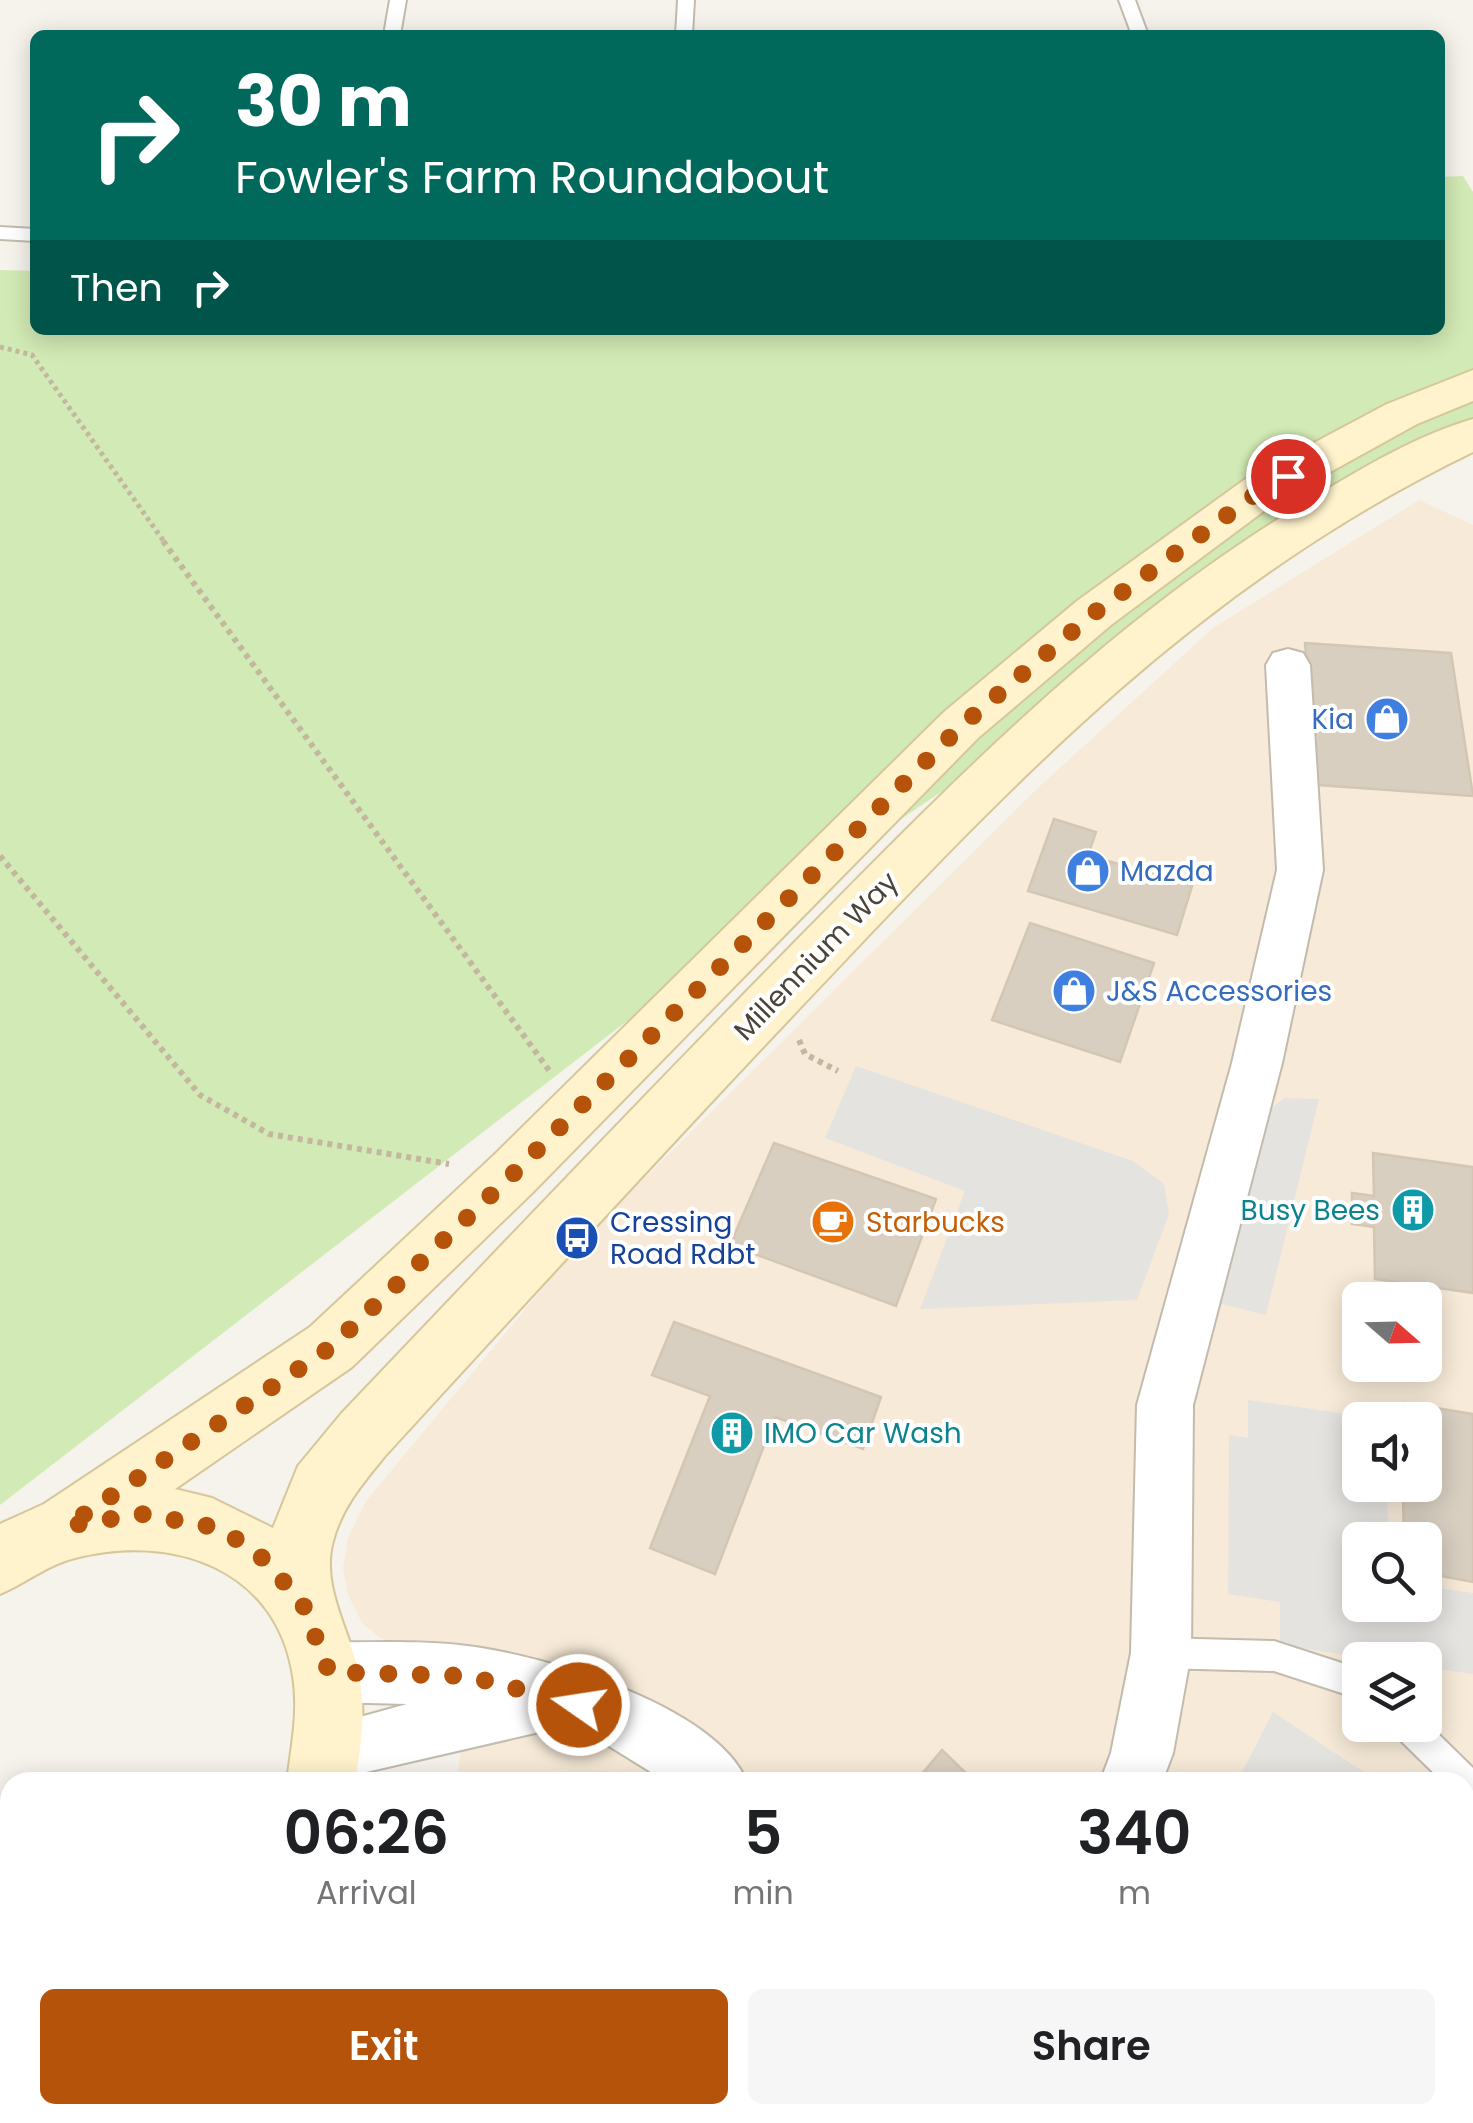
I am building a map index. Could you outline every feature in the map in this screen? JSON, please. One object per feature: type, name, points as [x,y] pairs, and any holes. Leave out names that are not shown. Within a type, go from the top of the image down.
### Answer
[{"type":"main road","name":"Millennium Way","points":[[302,1602],[299,1545],[320,1488],[362,1435],[984,780],[1158,628],[1434,434],[1473,384]]},
{"type":"main road","name":"Millennium Way","points":[[67,1526],[331,1347],[513,1174],[961,726],[1064,638],[1260,491],[1434,434]]},
{"type":"main road","points":[[0,1562],[20,1546],[67,1526],[142,1514],[214,1527],[254,1549],[302,1602],[329,1672],[324,1768]]},
{"type":"street","points":[[1135,1772],[1161,1653],[1165,1405],[1258,1063],[1300,870],[1288,665]]},
{"type":"street","points":[[329,1672],[468,1676],[552,1700],[606,1710],[676,1751],[703,1772]]},
{"type":"street","points":[[324,1768],[552,1700]]},
{"type":"lane","points":[[393,30],[398,0]]},
{"type":"lane","points":[[684,30],[686,0]]},
{"type":"lane","points":[[1127,0],[1138,30]]},
{"type":"lane","points":[[0,232],[30,235]]},
{"type":"lane","points":[[1161,1653],[1274,1656],[1342,1678]]},
{"type":"lane","points":[[1424,1742],[1454,1772]]},
{"type":"path","points":[[0,347],[32,355],[243,654],[577,1110]]},
{"type":"path","points":[[0,856],[200,1096],[219,1108],[268,1134],[513,1174]]},
{"type":"path","points":[[794,1030],[805,1054],[838,1071]]},
{"type":"shaded area","points":[[1419,500],[1473,525],[1473,1772],[458,1772],[464,1723],[409,1647],[382,1639],[362,1623],[348,1595],[343,1568],[348,1537],[366,1501],[586,1236],[1040,786],[1213,628]]},
{"type":"shaded area","points":[[856,1066],[1133,1161],[1164,1184],[1169,1214],[1137,1300],[920,1309],[965,1191],[825,1138]]},
{"type":"shaded area","points":[[1284,1098],[1319,1099],[1266,1315],[1217,1303],[1266,1113]]},
{"type":"shaded area","points":[[1248,1400],[1342,1413],[1342,1502],[1387,1502],[1388,1522],[1342,1522],[1342,1622],[1442,1622],[1442,1588],[1473,1593],[1473,1674],[1442,1669],[1442,1642],[1342,1642],[1342,1654],[1280,1645],[1280,1602],[1228,1594],[1229,1435],[1248,1438]]},
{"type":"shaded area","points":[[1273,1712],[1364,1772],[1242,1772]]},
{"type":"green space","points":[[1463,176],[1473,192],[1473,431],[798,889],[0,1505],[0,270],[30,271],[30,335],[1445,335],[1445,177]]},
{"type":"building","name":"Kia","points":[[1305,643],[1451,653],[1473,796],[1318,785]]},
{"type":"building","name":"Mazda","points":[[1054,819],[1096,832],[1088,855],[1192,886],[1177,935],[1028,891]]},
{"type":"building","name":"J&S Accessories","points":[[1030,923],[1154,963],[1120,1062],[992,1020]]},
{"type":"building","name":"Starbucks","points":[[774,1143],[936,1199],[896,1306],[730,1245]]},
{"type":"building","name":"Busy Bees","points":[[1373,1153],[1473,1167],[1473,1293],[1442,1289],[1442,1282],[1375,1279],[1374,1227],[1352,1224],[1352,1193],[1374,1196]]},
{"type":"building","name":"IMO Car Wash","points":[[674,1322],[881,1397],[863,1449],[775,1417],[715,1574],[650,1548],[710,1396],[652,1375]]},
{"type":"building","points":[[1442,1409],[1473,1414],[1473,1582],[1442,1576],[1442,1522],[1404,1522],[1403,1502],[1442,1502]]},
{"type":"building","points":[[942,1750],[965,1772],[923,1772]]},
{"type":"place","name":"Kia","points":[[1387,719]]},
{"type":"place","name":"Mazda","points":[[1088,871]]},
{"type":"place","name":"J&S Accessories","points":[[1074,991]]},
{"type":"place","name":"Busy Bees","points":[[1413,1210]]},
{"type":"place","name":"Starbucks","points":[[833,1222]]},
{"type":"place","name":"Cressing Road Rdbt","points":[[577,1238]]},
{"type":"place","name":"IMO Car Wash","points":[[732,1433]]},
{"type":"route","points":[[579,1705],[468,1676],[329,1672],[302,1602],[254,1549],[214,1527],[142,1514],[67,1526],[331,1347],[513,1174],[961,726],[1094,613],[1260,491],[1288,476]]}]
